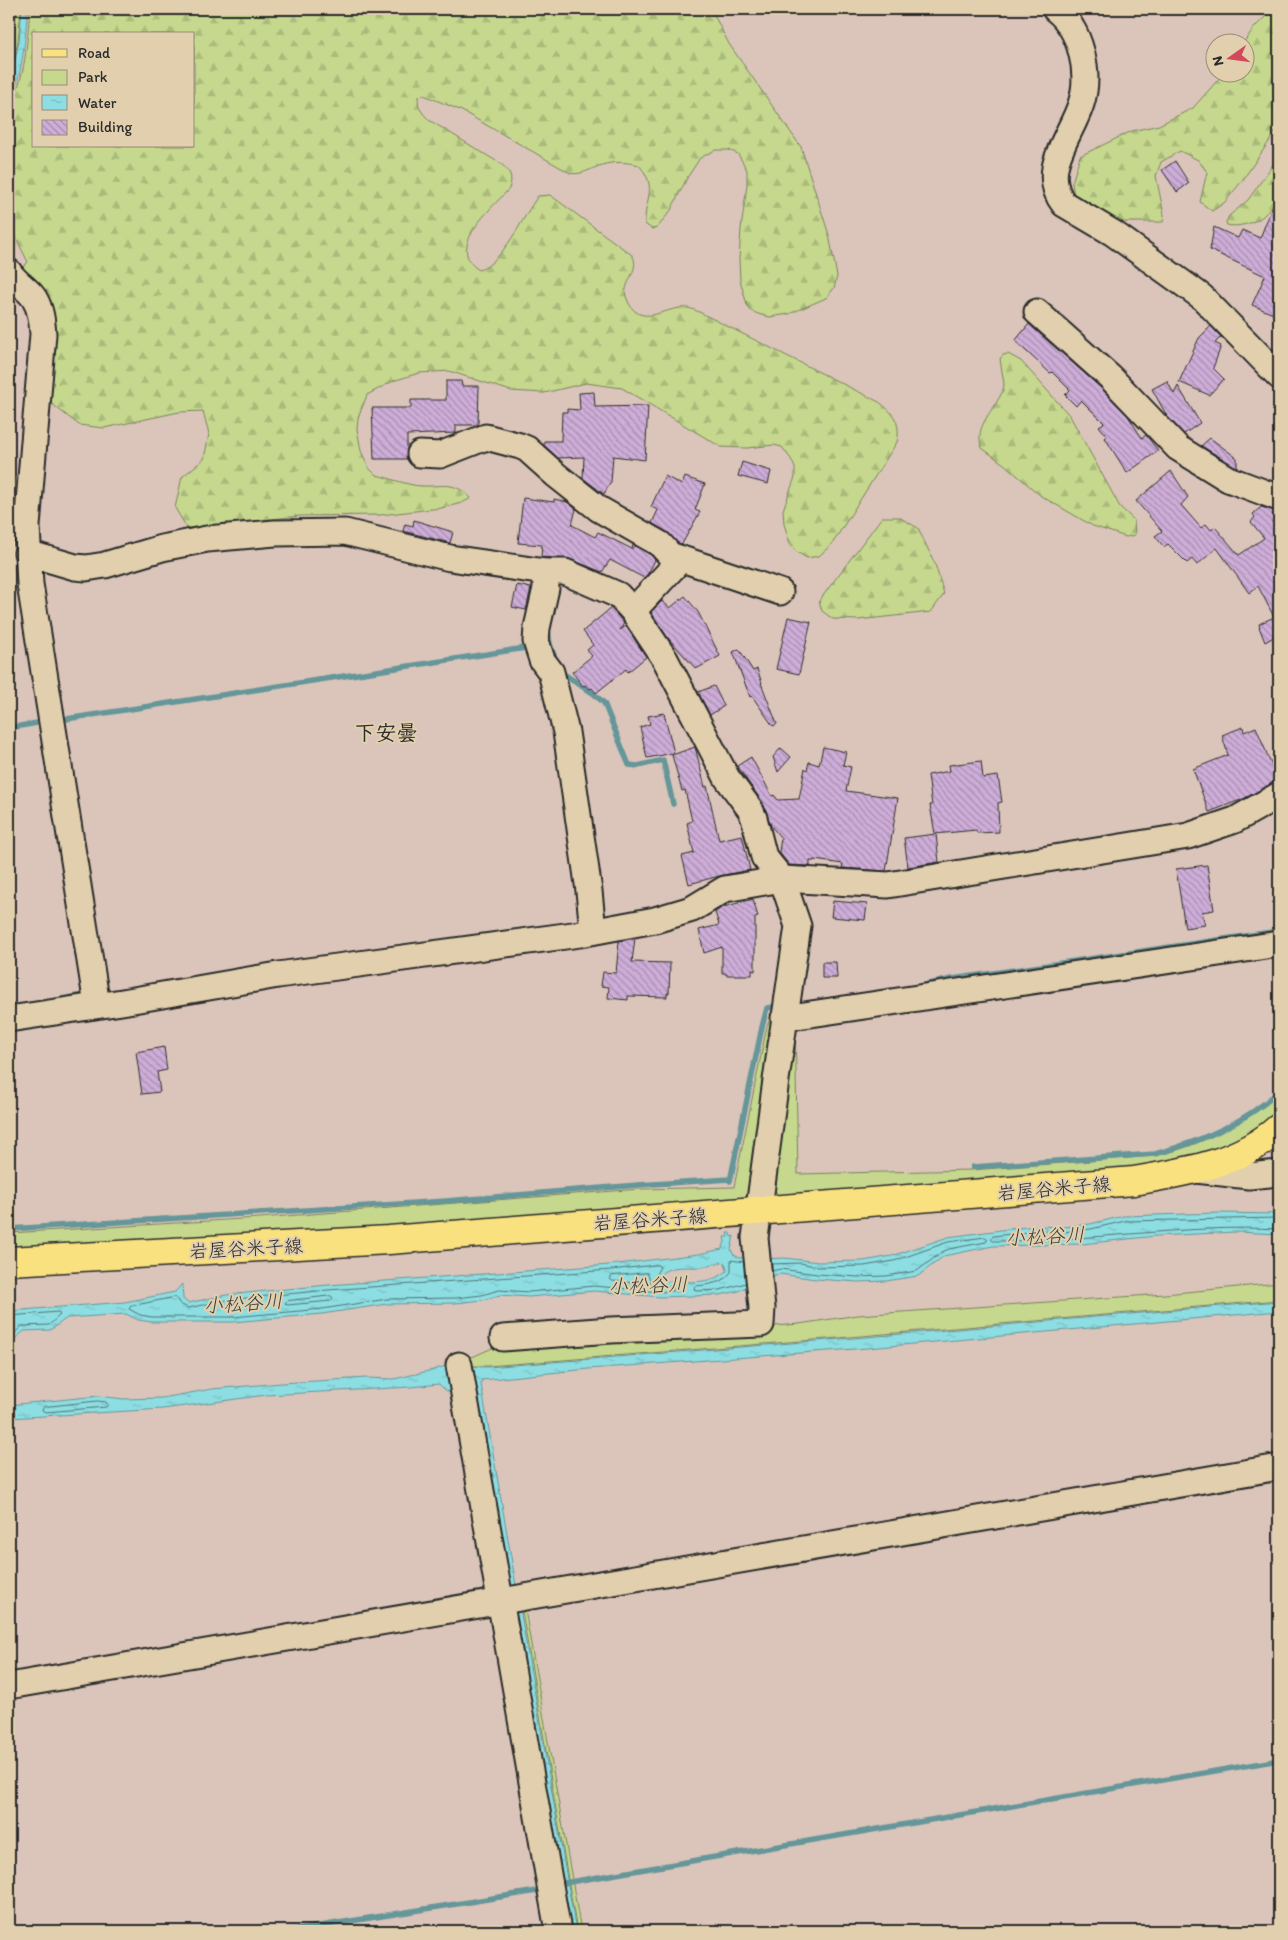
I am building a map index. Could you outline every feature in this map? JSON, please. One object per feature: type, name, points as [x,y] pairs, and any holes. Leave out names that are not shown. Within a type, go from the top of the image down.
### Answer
[{"type":"main road","name":"岩屋谷米子線","points":[[9,1261],[389,1240],[757,1225],[1134,1181],[1196,1170],[1244,1153],[1279,1128]]},
{"type":"street","points":[[1055,9],[1062,14],[1076,36],[1081,51],[1084,74],[1081,104],[1059,150],[1054,177],[1058,197],[1064,204],[1113,233],[1202,297],[1279,376]]},
{"type":"street","points":[[9,273],[36,302],[41,315],[43,334],[27,526],[27,553],[30,584],[97,1005]]},
{"type":"street","points":[[1038,312],[1111,378],[1178,448],[1228,479],[1279,498]]},
{"type":"street","points":[[420,454],[440,455],[486,437],[520,446],[527,449],[556,475],[599,508],[660,544],[670,555],[780,592]]},
{"type":"street","points":[[27,553],[74,567],[86,568],[105,565],[162,548],[207,539],[275,533],[345,532],[450,558],[545,572],[565,572],[618,595],[633,611],[664,659],[727,778],[750,809],[764,857],[782,878],[798,926],[757,1225],[762,1308],[760,1324],[611,1330],[503,1338]]},
{"type":"street","points":[[633,611],[681,559]]},
{"type":"street","points":[[545,572],[546,588],[536,641],[542,660],[551,672],[566,732],[593,931]]},
{"type":"street","points":[[9,1018],[278,975],[593,931],[655,920],[692,909],[725,889],[782,878],[888,885],[1188,836],[1235,820],[1279,795]]},
{"type":"street","points":[[786,1008],[1279,944]]},
{"type":"street","points":[[1196,1170],[1249,1176],[1279,1173]]},
{"type":"street","points":[[459,1365],[466,1396],[558,1931]]},
{"type":"street","points":[[9,1686],[1279,1467]]},
{"type":"green space","points":[[17,9],[21,9],[18,40],[9,85],[9,65]]},
{"type":"green space","points":[[30,9],[711,9],[729,44],[801,147],[829,235],[837,276],[834,288],[826,298],[789,314],[770,317],[751,311],[747,305],[740,280],[739,259],[747,170],[738,154],[729,150],[715,150],[700,158],[687,178],[671,210],[657,228],[652,229],[645,224],[649,187],[645,173],[639,165],[611,163],[582,173],[570,173],[462,111],[424,95],[419,96],[419,106],[429,120],[501,164],[510,175],[509,189],[474,228],[467,251],[470,261],[479,270],[488,266],[496,259],[512,238],[538,196],[550,195],[632,255],[634,266],[626,293],[627,299],[637,313],[650,315],[683,308],[690,308],[699,312],[879,402],[889,410],[895,419],[898,429],[897,442],[832,544],[819,556],[807,558],[795,551],[790,544],[784,524],[783,510],[795,477],[795,468],[782,447],[774,445],[747,448],[721,447],[622,388],[586,383],[544,393],[511,391],[449,371],[419,373],[393,381],[367,395],[358,418],[357,429],[361,451],[369,468],[376,475],[415,485],[453,487],[465,492],[471,498],[462,503],[441,508],[380,515],[300,516],[187,528],[175,508],[182,477],[204,459],[209,434],[203,411],[179,412],[104,428],[79,425],[48,401],[21,269],[28,262],[9,220],[9,106],[19,84],[27,46]]},
{"type":"green space","points":[[1273,9],[1279,9],[1279,127],[1242,181],[1224,203],[1212,211],[1200,202],[1207,172],[1198,160],[1180,151],[1161,162],[1156,176],[1164,215],[1163,222],[1115,222],[1080,204],[1074,195],[1072,183],[1080,156],[1132,131],[1159,125],[1193,108],[1216,82],[1256,82],[1256,32],[1251,32]]},
{"type":"green space","points":[[1279,156],[1279,204],[1272,207],[1260,219],[1251,223],[1236,226],[1227,225],[1226,222],[1229,216],[1248,200]]},
{"type":"green space","points":[[1008,354],[1021,361],[1070,416],[1120,507],[1134,520],[1135,535],[1126,537],[1093,526],[1041,496],[982,448],[980,432],[1003,390],[1004,384],[1000,359],[1003,355]]},
{"type":"green space","points":[[882,517],[899,517],[918,528],[935,564],[944,594],[931,612],[858,620],[833,619],[822,611],[819,601]]},
{"type":"green space","points":[[776,1014],[751,1197],[739,1203],[9,1254],[9,1233],[259,1218],[640,1189],[734,1187],[767,1026],[771,1016]]},
{"type":"green space","points":[[795,1022],[798,1174],[972,1170],[1154,1156],[1172,1152],[1205,1140],[1235,1124],[1279,1095],[1279,1113],[1249,1135],[1172,1167],[782,1198],[777,1195],[774,1186]]},
{"type":"green space","points":[[1279,1283],[1279,1300],[826,1339],[488,1366],[465,1366],[466,1361],[470,1358],[501,1344],[753,1328],[799,1324],[858,1315],[1165,1294]]},
{"type":"green space","points":[[524,1604],[581,1931],[577,1931],[521,1605]]},
{"type":"water","points":[[22,9],[27,9],[26,30],[17,83],[9,102],[9,89],[19,41]]},
{"type":"water","name":"小松谷川","points":[[1217,1213],[1279,1214],[1279,1234],[1236,1232],[1156,1236],[1082,1244],[993,1246],[944,1256],[918,1276],[886,1281],[858,1282],[780,1274],[756,1281],[739,1291],[720,1295],[660,1297],[594,1291],[529,1297],[500,1295],[483,1300],[456,1303],[387,1304],[322,1314],[233,1322],[152,1322],[138,1320],[126,1314],[67,1318],[50,1330],[24,1331],[9,1344],[9,1311],[125,1302],[175,1292],[182,1284],[183,1299],[188,1303],[226,1295],[328,1285],[610,1265],[699,1254],[722,1249],[725,1242],[724,1237],[728,1237],[727,1233],[730,1233],[731,1237],[734,1236],[731,1249],[733,1254],[739,1258],[784,1258],[819,1262],[863,1261],[892,1256],[948,1237],[1016,1228],[1038,1226],[1063,1227],[1090,1224],[1124,1216]],"holes":[[[725,1263],[727,1271],[705,1281],[665,1281],[662,1280],[660,1275],[674,1268],[702,1267]]]},
{"type":"water","points":[[1279,1301],[1279,1311],[868,1348],[588,1369],[482,1380],[481,1384],[576,1931],[568,1931],[460,1393],[446,1391],[439,1384],[266,1395],[163,1409],[9,1418],[9,1405],[98,1396],[124,1399],[162,1398],[212,1389],[282,1383],[367,1378],[394,1379],[452,1364],[454,1366],[487,1367],[867,1337]]},
{"type":"building","points":[[1175,161],[1189,183],[1177,192],[1162,170]]},
{"type":"building","points":[[1278,192],[1279,300],[1273,314],[1252,305],[1265,276],[1210,250],[1214,227],[1238,238],[1242,230],[1260,238]]},
{"type":"building","points":[[1029,324],[1101,388],[1128,416],[1142,438],[1146,435],[1158,451],[1127,473],[1105,438],[1107,436],[1099,426],[1104,423],[1081,400],[1076,406],[1065,395],[1070,390],[1015,341]]},
{"type":"building","points":[[1211,326],[1221,337],[1215,343],[1221,346],[1213,368],[1224,379],[1209,395],[1179,382],[1199,338]]},
{"type":"building","points":[[446,381],[461,381],[462,386],[479,386],[478,425],[456,425],[456,433],[407,435],[407,459],[374,459],[372,408],[411,408],[411,400],[446,400]]},
{"type":"building","points":[[1167,381],[1174,394],[1178,386],[1200,423],[1184,434],[1167,416],[1152,389]]},
{"type":"building","points":[[594,392],[595,407],[648,406],[645,460],[613,456],[611,482],[604,494],[583,478],[584,457],[558,458],[544,445],[544,441],[561,441],[562,412],[567,412],[567,409],[580,410],[579,393]]},
{"type":"building","points":[[1210,438],[1237,458],[1237,467],[1201,446]]},
{"type":"building","points":[[742,462],[771,471],[768,484],[738,476]]},
{"type":"building","points":[[1171,471],[1188,497],[1181,505],[1201,528],[1206,524],[1211,530],[1215,527],[1239,555],[1264,538],[1251,522],[1255,517],[1253,514],[1261,507],[1279,512],[1279,515],[1272,521],[1277,529],[1279,527],[1279,634],[1265,642],[1259,624],[1274,617],[1258,586],[1249,593],[1217,548],[1197,565],[1192,559],[1187,563],[1168,544],[1164,547],[1155,536],[1162,531],[1136,501]]},
{"type":"building","points":[[665,476],[682,485],[685,477],[705,484],[695,510],[700,512],[682,544],[652,523],[658,510],[651,507]]},
{"type":"building","points":[[523,498],[554,502],[554,499],[567,502],[576,509],[572,525],[595,537],[598,532],[632,549],[633,545],[651,555],[655,560],[649,572],[644,578],[610,560],[602,572],[570,559],[541,557],[542,545],[518,543]]},
{"type":"building","points":[[414,520],[453,532],[450,543],[403,531],[405,524],[413,526]]},
{"type":"building","points":[[517,585],[531,588],[526,610],[512,607]]},
{"type":"building","points":[[685,596],[698,612],[720,656],[696,669],[668,638],[651,612],[662,601],[670,608]]},
{"type":"building","points":[[611,608],[624,623],[620,630],[626,626],[646,657],[628,672],[626,669],[596,693],[592,688],[583,686],[572,672],[592,656],[587,650],[593,645],[583,631]]},
{"type":"building","points":[[788,617],[811,622],[799,674],[776,669]]},
{"type":"building","points":[[739,649],[753,671],[757,669],[777,724],[773,726],[752,696],[750,697],[733,652]]},
{"type":"building","points":[[714,686],[724,706],[710,715],[698,692]]},
{"type":"building","points":[[664,713],[674,753],[647,758],[640,727],[650,724],[648,716]]},
{"type":"building","points":[[1243,727],[1244,732],[1256,727],[1278,781],[1243,799],[1209,812],[1193,769],[1228,755],[1222,735]]},
{"type":"building","points":[[695,747],[705,787],[707,786],[719,840],[742,835],[750,870],[689,884],[682,856],[694,853],[687,823],[692,821],[685,790],[682,791],[672,755]]},
{"type":"building","points":[[823,747],[846,752],[843,765],[851,767],[846,791],[898,798],[886,871],[842,868],[843,864],[814,860],[810,861],[810,866],[789,865],[779,852],[781,838],[771,826],[763,803],[737,766],[751,757],[772,796],[774,795],[778,800],[799,799],[805,768],[807,770],[809,762],[819,765]]},
{"type":"building","points":[[781,748],[791,757],[778,772],[773,757]]},
{"type":"building","points":[[981,761],[983,778],[998,776],[1002,802],[998,803],[999,832],[977,833],[976,830],[935,834],[930,805],[932,805],[928,775],[950,771],[949,765]]},
{"type":"building","points":[[936,834],[939,862],[908,867],[904,838]]},
{"type":"building","points":[[1207,865],[1214,910],[1202,912],[1205,925],[1185,928],[1176,869]]},
{"type":"building","points":[[753,899],[758,917],[755,918],[755,971],[752,970],[752,975],[726,975],[722,973],[722,947],[704,953],[699,930],[719,925],[715,912],[723,907]]},
{"type":"building","points":[[833,901],[867,904],[865,920],[831,917]]},
{"type":"building","points":[[635,938],[632,962],[670,963],[669,993],[667,993],[667,997],[628,996],[628,1000],[608,998],[609,987],[601,986],[603,972],[616,973],[619,941]]},
{"type":"building","points":[[822,962],[836,962],[837,978],[822,978]]},
{"type":"building","points":[[164,1047],[167,1070],[157,1072],[160,1092],[142,1094],[136,1052]]},
{"type":"waterway","points":[[548,629],[550,644],[556,661]]},
{"type":"waterway","points":[[66,719],[532,647]]},
{"type":"waterway","points":[[561,672],[604,703],[629,765],[638,766],[663,760],[673,804]]},
{"type":"waterway","points":[[9,728],[43,722]]},
{"type":"waterway","points":[[928,984],[1279,931]]},
{"type":"waterway","points":[[62,999],[82,995]]},
{"type":"waterway","points":[[730,1181],[767,1008],[780,1006]]},
{"type":"waterway","points":[[973,1167],[1155,1154],[1188,1144],[1221,1130],[1251,1113],[1279,1091]]},
{"type":"waterway","points":[[9,1229],[446,1201],[730,1179]]},
{"type":"waterway","points":[[564,1883],[1279,1760]]},
{"type":"waterway","points":[[289,1931],[537,1891]]},
{"type":"district","name":"下安曇","points":[[386,733]]}]
